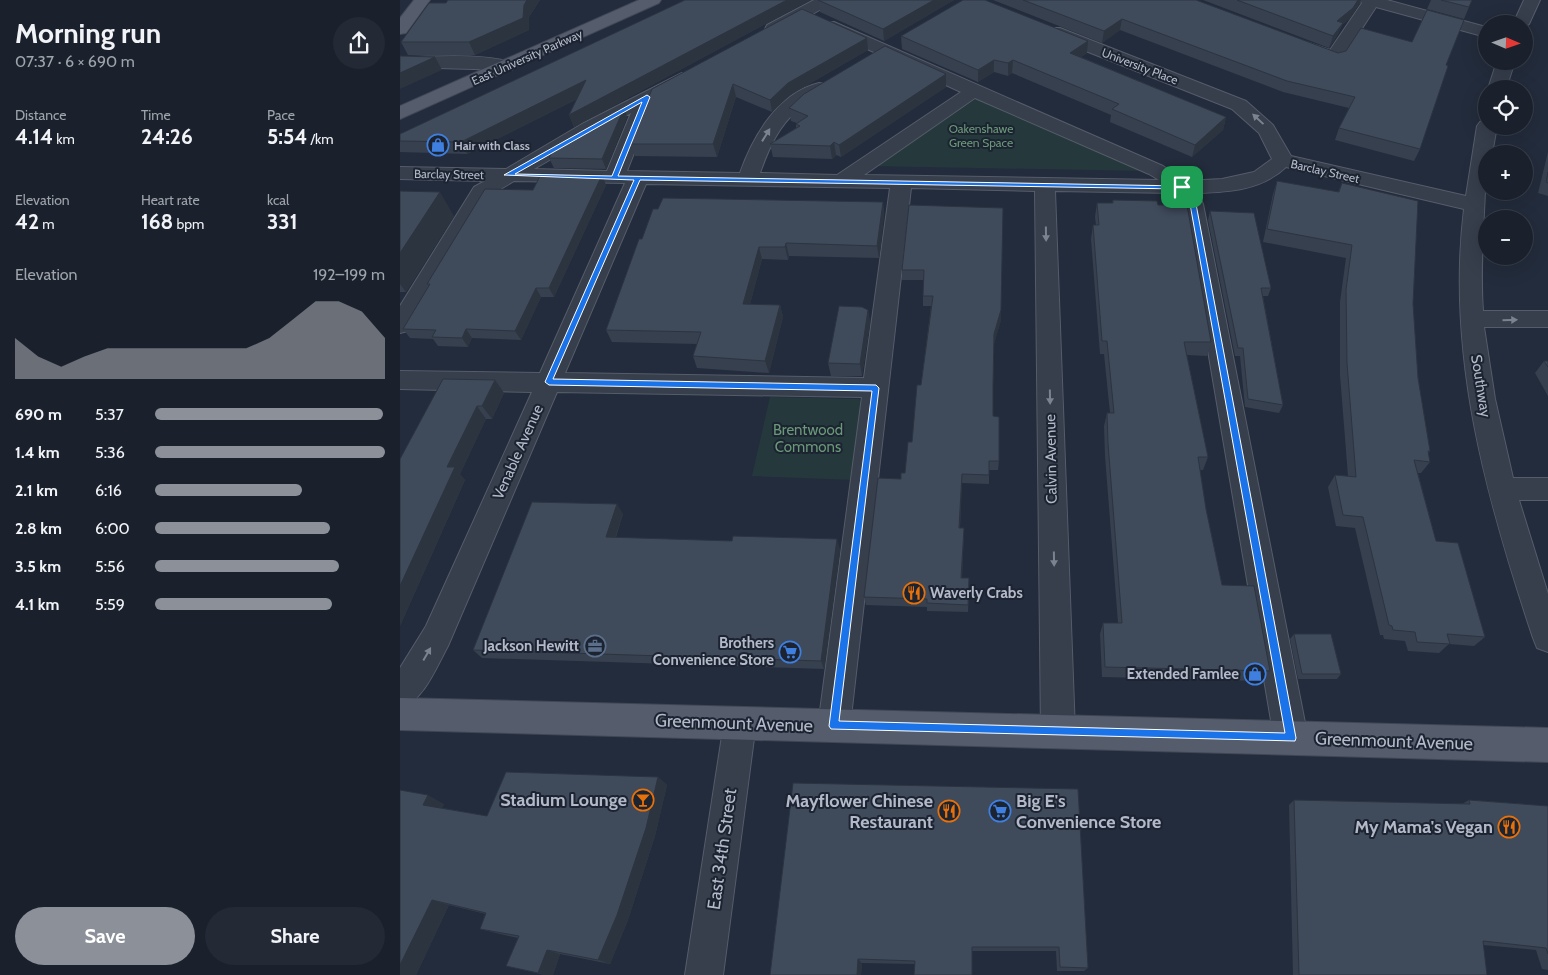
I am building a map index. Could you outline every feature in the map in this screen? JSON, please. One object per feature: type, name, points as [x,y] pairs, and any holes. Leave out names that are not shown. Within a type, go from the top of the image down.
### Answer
[{"type":"main road","points":[[400,29],[422,0]]},
{"type":"main road","name":"East University Parkway","points":[[400,114],[653,0]]},
{"type":"main road","name":"Greenmount Avenue","points":[[400,714],[1548,745]]},
{"type":"street","points":[[760,36],[826,0]]},
{"type":"street","points":[[1290,41],[1334,58],[1371,0],[1478,30]]},
{"type":"street","points":[[1524,15],[1532,0]]},
{"type":"street","points":[[803,12],[974,91],[1156,170],[1182,187],[1193,204],[1291,738]]},
{"type":"street","name":"University Place","points":[[1038,26],[1239,105],[1255,116],[1267,128],[1277,144],[1282,160]]},
{"type":"street","points":[[867,60],[901,40]]},
{"type":"street","points":[[400,62],[474,62],[506,66]]},
{"type":"street","points":[[400,325],[481,192],[507,175],[699,69]]},
{"type":"street","points":[[748,180],[763,138],[773,124],[798,101],[833,80]]},
{"type":"street","points":[[840,182],[974,91]]},
{"type":"street","name":"Venable Avenue","points":[[400,694],[416,673],[438,636],[549,382],[626,178],[647,97]]},
{"type":"street","name":"Southway","points":[[1486,135],[1475,205],[1471,260],[1472,319],[1476,362],[1485,414],[1502,488],[1526,574],[1548,638]]},
{"type":"street","name":"Barclay Street","points":[[400,173],[1182,187],[1245,183],[1274,170],[1282,160],[1475,205]]},
{"type":"street","points":[[834,726],[901,183]]},
{"type":"street","name":"Calvin Avenue","points":[[1045,186],[1058,732]]},
{"type":"street","points":[[1472,319],[1548,319]]},
{"type":"street","points":[[400,380],[876,388]]},
{"type":"street","points":[[1502,488],[1548,489]]},
{"type":"street","name":"East 34th Street","points":[[704,975],[740,723]]},
{"type":"green space","name":"Oakenshawe Green Space","points":[[978,98],[1147,171],[872,166]]},
{"type":"green space","name":"Brentwood Commons","points":[[770,397],[859,399],[863,405],[855,480],[752,476]]},
{"type":"building","points":[[448,0],[527,0],[524,5],[523,18],[469,42],[401,42],[429,3],[446,3]]},
{"type":"building","points":[[685,0],[787,0],[569,115],[586,80],[461,142],[400,141],[400,134]]},
{"type":"building","points":[[818,0],[934,0],[883,29]]},
{"type":"building","points":[[963,0],[985,0],[1088,41],[1070,53],[1226,117],[1195,145],[1112,109],[1119,104],[1013,60],[1008,63],[994,60],[978,70],[901,36]]},
{"type":"building","points":[[1023,0],[1196,0],[1338,53],[1346,51],[1361,28],[1412,42],[1427,10],[1464,20],[1446,65],[1448,66],[1420,149],[1339,128],[1355,97],[1287,81],[1122,19],[1104,31]]},
{"type":"building","points":[[1237,0],[1358,0],[1353,8],[1337,21],[1343,23],[1333,36]]},
{"type":"building","points":[[1441,0],[1472,0],[1469,7]]},
{"type":"building","points":[[802,9],[867,38],[788,83],[770,100],[733,84],[713,144],[630,144],[652,89]]},
{"type":"building","points":[[885,46],[946,74],[839,145],[834,142],[830,146],[770,144],[800,126],[796,124],[808,116],[789,108],[804,94]]},
{"type":"building","points":[[400,56],[435,57],[400,73]]},
{"type":"building","points":[[624,108],[602,159],[549,158],[555,147]]},
{"type":"building","points":[[541,174],[602,175],[549,288],[536,288],[515,331],[466,329],[462,338],[432,337],[436,330],[403,329],[430,284],[427,284],[485,189],[533,190]]},
{"type":"building","points":[[1277,181],[1339,192],[1342,183],[1418,201],[1413,304],[1418,378],[1430,451],[1428,451],[1430,462],[1414,460],[1436,541],[1458,543],[1485,637],[1447,634],[1450,644],[1417,642],[1415,632],[1393,630],[1392,626],[1389,625],[1363,517],[1343,515],[1335,475],[1356,477],[1347,363],[1346,290],[1352,245],[1267,229]]},
{"type":"building","points":[[400,191],[440,192],[400,253]]},
{"type":"building","points":[[663,198],[883,202],[877,246],[786,243],[785,247],[759,247],[743,304],[780,305],[765,361],[693,356],[701,332],[606,330],[639,239],[642,239],[653,209],[658,209]]},
{"type":"building","points":[[1113,200],[1157,201],[1158,205],[1187,205],[1211,342],[1184,342],[1208,457],[1198,457],[1206,509],[1222,585],[1254,586],[1270,671],[1105,667],[1103,623],[1122,623],[1108,443],[1107,413],[1114,413],[1107,341],[1102,341],[1093,225],[1099,225],[1097,203],[1113,203]]},
{"type":"building","points":[[909,205],[1003,208],[1001,310],[994,334],[993,386],[993,416],[999,417],[999,461],[989,461],[989,475],[962,474],[959,528],[964,528],[961,578],[969,578],[968,605],[927,603],[927,599],[864,597],[878,478],[901,479],[901,473],[905,473],[908,442],[912,442],[917,385],[921,385],[933,296],[923,296],[924,270],[902,270]]},
{"type":"building","points":[[1210,211],[1254,213],[1271,288],[1261,288],[1283,405],[1248,399],[1243,348],[1238,348]]},
{"type":"building","points":[[839,306],[862,307],[868,310],[860,364],[828,363]]},
{"type":"building","points":[[443,379],[495,380],[482,406],[477,406],[447,467],[455,467],[400,586],[400,459]]},
{"type":"building","points":[[532,502],[617,504],[606,537],[732,541],[733,536],[837,539],[821,661],[473,650]]},
{"type":"building","points":[[1294,634],[1331,634],[1341,674],[1302,674]]},
{"type":"building","points":[[506,772],[658,777],[646,828],[617,915],[598,960],[547,950],[538,973],[506,966],[519,936],[480,929],[486,913],[432,900],[400,965],[400,790],[428,795],[423,805],[487,816]]},
{"type":"building","points":[[793,783],[1078,789],[1088,968],[1060,967],[1059,947],[972,947],[972,975],[914,975],[915,961],[858,959],[857,975],[770,975]]},
{"type":"building","points":[[1294,800],[1470,804],[1469,800],[1548,806],[1548,954],[1546,948],[1483,941],[1487,975],[1299,975]]},
{"type":"place","name":"Hair with Class","points":[[438,145]]},
{"type":"place","name":"Waverly Crabs","points":[[914,593]]},
{"type":"place","name":"Jackson Hewitt","points":[[595,646]]},
{"type":"place","name":"Brothers Convenience Store","points":[[790,652]]},
{"type":"place","name":"Extended Famlee","points":[[1255,674]]},
{"type":"place","name":"Stadium Lounge","points":[[643,800]]},
{"type":"place","name":"Mayflower Chinese Restaurant","points":[[949,811]]},
{"type":"place","name":"Big E's Convenience Store","points":[[1000,811]]},
{"type":"place","name":"My Mama's Vegan","points":[[1509,827]]},
{"type":"route","points":[[1182,187],[1045,186],[638,178],[614,178],[507,175],[647,97],[614,178],[638,178],[549,382],[876,388],[834,726],[1291,738],[1193,204],[1189,195],[1182,187]]}]
